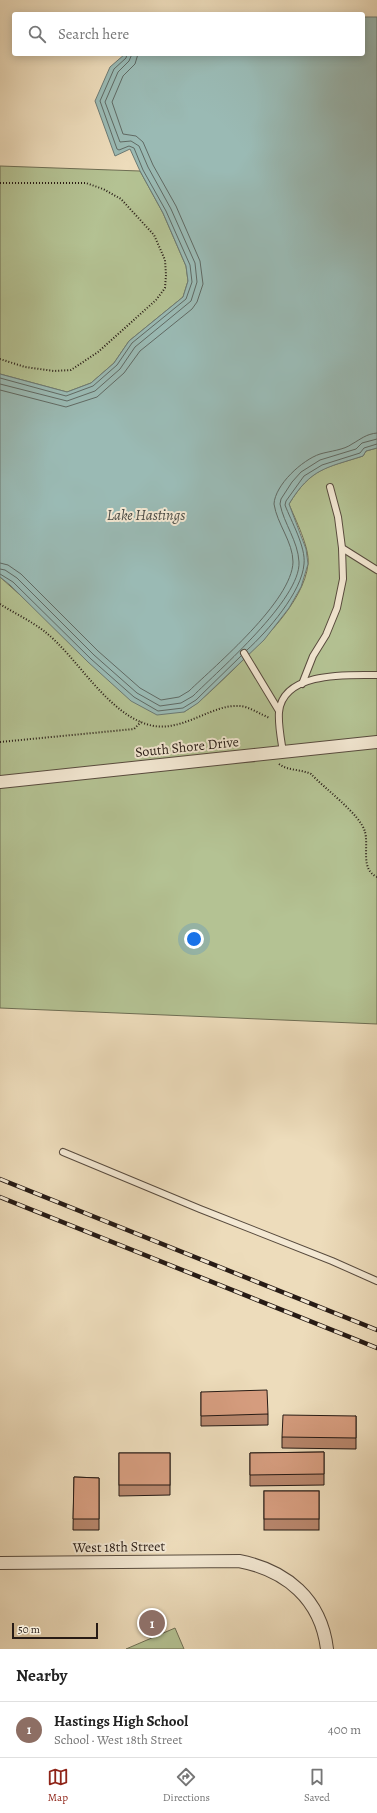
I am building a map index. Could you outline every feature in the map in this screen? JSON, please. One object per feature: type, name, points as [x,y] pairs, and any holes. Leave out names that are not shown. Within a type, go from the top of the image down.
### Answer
[{"type":"street","name":"South Shore Drive","points":[[0,782],[377,742]]},
{"type":"street","name":"West 18th Street","points":[[0,1563],[238,1561],[258,1565],[280,1575],[300,1591],[316,1611],[323,1630],[327,1649]]},
{"type":"lane","points":[[302,684],[313,656],[326,635],[337,608],[343,579],[342,548],[338,517],[330,487]]},
{"type":"lane","points":[[342,548],[377,570]]},
{"type":"lane","points":[[244,654],[279,711]]},
{"type":"lane","points":[[279,752],[279,711],[283,700],[290,691],[302,684],[324,676],[336,674],[377,676]]},
{"type":"lane","points":[[63,1152],[200,1209],[332,1261],[377,1281]]},
{"type":"path","points":[[0,183],[86,183],[103,189],[121,199],[154,235],[165,260],[166,275],[165,288],[156,300],[98,352],[71,370],[54,371],[25,367],[0,359]]},
{"type":"path","points":[[0,604],[45,631],[103,694],[125,713],[141,722],[154,726],[169,726],[230,706],[241,706],[279,721]]},
{"type":"path","points":[[269,718],[270,725]]},
{"type":"path","points":[[0,742],[134,729],[141,722]]},
{"type":"path","points":[[279,752],[279,763],[282,766],[302,770],[311,774],[358,820],[365,832],[367,866],[371,874],[377,877]]},
{"type":"green space","points":[[0,166],[140,171],[163,213],[186,266],[188,281],[183,297],[129,341],[114,363],[91,383],[67,392],[0,374]]},
{"type":"green space","points":[[377,448],[377,1024],[0,1008],[0,577],[39,612],[184,712],[210,692],[255,648],[279,622],[298,593],[305,579],[308,557],[302,534],[289,504],[297,492],[304,483],[320,471],[363,456],[366,451]]},
{"type":"green space","points":[[175,1628],[184,1649],[126,1649]]},
{"type":"water","name":"Lake Hastings","points":[[365,17],[377,17],[377,448],[366,451],[363,456],[329,467],[312,476],[297,492],[289,504],[306,549],[308,564],[301,587],[289,608],[264,640],[198,703],[184,712],[157,715],[131,701],[88,662],[0,577],[0,374],[67,392],[91,383],[114,363],[129,341],[183,297],[188,281],[186,266],[163,213],[130,149],[115,156],[95,101],[110,67],[123,56],[365,56]]},
{"type":"building","points":[[267,1390],[268,1414],[201,1416],[201,1392]]},
{"type":"building","points":[[283,1415],[356,1416],[356,1438],[282,1437]]},
{"type":"building","points":[[324,1452],[324,1474],[250,1475],[250,1453]]},
{"type":"building","points":[[119,1453],[170,1453],[170,1485],[119,1485]]},
{"type":"building","points":[[74,1477],[99,1478],[99,1519],[73,1519]]},
{"type":"building","points":[[264,1491],[319,1491],[319,1519],[264,1519]]},
{"type":"railway","points":[[0,1179],[377,1330]]},
{"type":"railway","points":[[0,1197],[377,1348]]},
{"type":"place","name":"Hastings High School","points":[[152,1623]]}]
